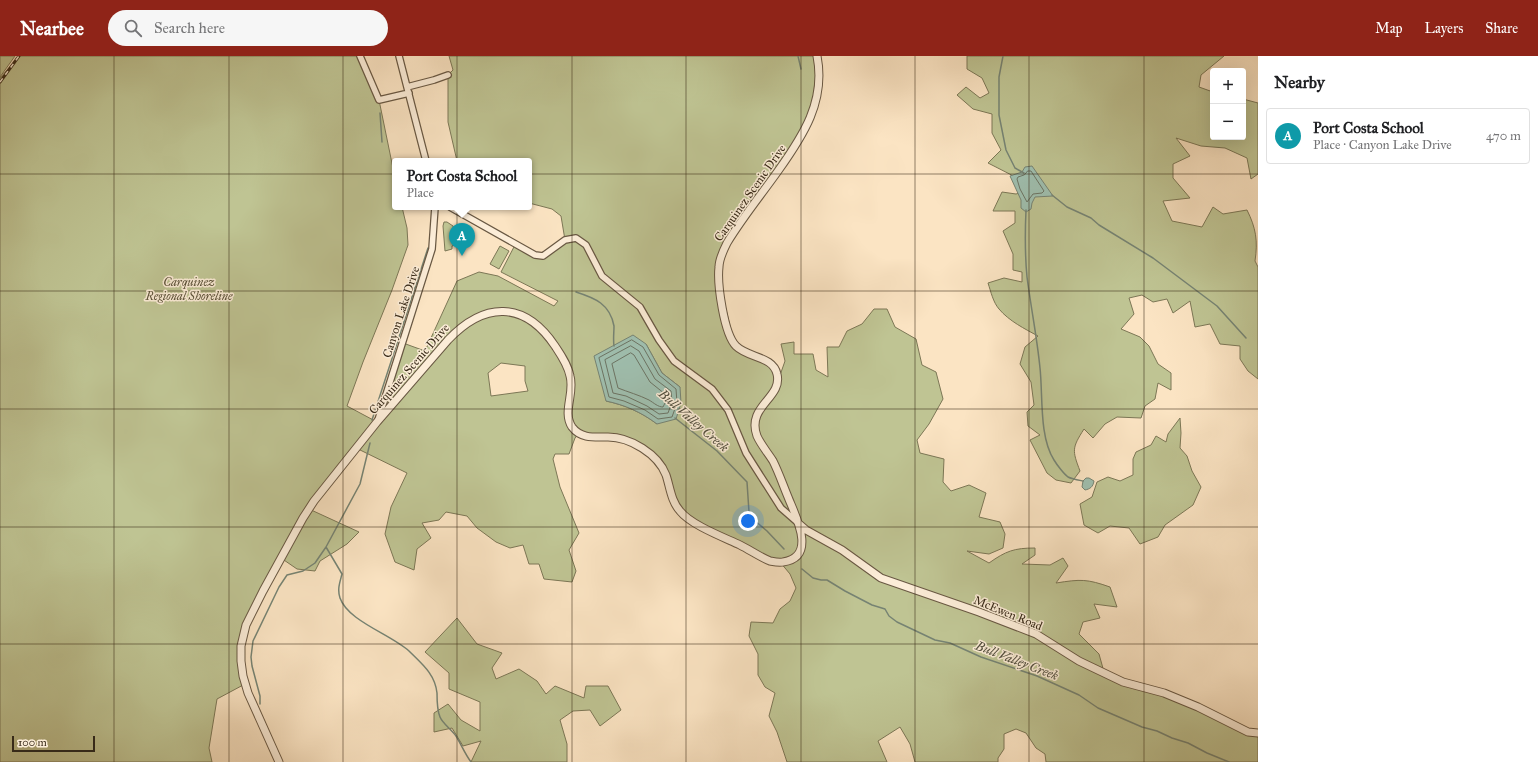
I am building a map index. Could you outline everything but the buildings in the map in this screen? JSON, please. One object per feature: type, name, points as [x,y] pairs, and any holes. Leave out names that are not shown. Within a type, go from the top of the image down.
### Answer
[{"type":"street","points":[[360,56],[379,100],[448,75]]},
{"type":"street","points":[[399,56],[425,158]]},
{"type":"street","name":"Carquinez Scenic Drive","points":[[279,762],[245,684],[242,668],[241,654],[244,631],[256,605],[308,509],[327,483],[377,422],[460,328],[475,318],[487,313],[500,311],[514,313],[530,319],[542,329],[557,349],[566,365],[572,384],[568,416],[574,430],[584,436],[610,437],[625,440],[652,456],[657,460],[664,471],[673,500],[683,515],[769,560],[780,562],[789,560],[798,554],[801,549],[802,539],[799,524],[776,468],[758,438],[755,428],[755,417],[777,384],[777,371],[770,362],[741,350],[731,338],[726,327],[719,266],[722,254],[731,236],[790,155],[806,129],[818,95],[819,71],[817,56]]},
{"type":"street","name":"Canyon Lake Drive","points":[[377,422],[432,249],[435,210]]},
{"type":"street","points":[[455,210],[535,256],[543,256],[565,240],[576,238],[586,245],[602,276],[640,307],[659,340],[674,361],[712,389],[728,410],[746,453],[757,471],[781,508],[799,524]]},
{"type":"street","name":"McEwen Road","points":[[799,524],[806,530],[842,550],[881,578],[979,612],[1036,634],[1079,661],[1123,682],[1164,693],[1198,707],[1248,732],[1258,733]]},
{"type":"green space","points":[[0,56],[15,56],[0,77]]},
{"type":"green space","name":"Carquinez Regional Shoreline","points":[[19,56],[360,56],[379,100],[392,163],[392,210],[403,210],[407,228],[408,245],[347,406],[377,422],[403,343],[425,351],[457,281],[479,272],[498,276],[554,306],[558,301],[501,272],[516,243],[543,256],[565,240],[561,216],[552,209],[532,204],[532,158],[456,158],[448,122],[448,75],[453,70],[449,56],[817,56],[818,61],[811,118],[727,243],[719,280],[734,343],[770,362],[778,381],[785,361],[781,344],[794,342],[794,354],[813,354],[816,370],[828,377],[827,347],[839,347],[847,331],[862,324],[874,309],[887,309],[895,327],[916,339],[922,365],[936,372],[943,399],[929,424],[917,440],[920,453],[944,459],[943,482],[951,491],[969,485],[986,493],[979,517],[1000,522],[1005,534],[1003,548],[989,554],[967,551],[989,563],[1010,551],[1035,548],[1035,555],[1022,564],[1050,565],[1063,558],[1068,566],[1056,583],[1084,580],[1110,587],[1117,607],[1094,604],[1100,618],[1083,622],[1079,634],[1099,654],[1104,672],[1164,693],[1258,733],[1258,762],[1046,762],[1045,754],[1036,748],[1026,733],[1016,729],[1004,734],[1004,749],[998,758],[998,762],[915,762],[910,744],[900,727],[878,741],[887,762],[787,762],[777,732],[769,716],[775,693],[765,687],[758,675],[758,654],[749,636],[751,622],[773,623],[780,609],[790,601],[796,588],[790,574],[780,562],[683,515],[661,465],[632,443],[579,433],[575,438],[569,454],[555,454],[553,459],[560,487],[579,533],[569,550],[576,571],[572,582],[544,579],[539,564],[529,564],[523,545],[510,548],[496,542],[477,528],[467,516],[446,512],[439,520],[422,523],[431,538],[417,549],[414,570],[395,562],[385,534],[391,507],[407,473],[356,448],[309,509],[359,532],[347,544],[320,561],[315,571],[297,569],[281,558],[243,638],[245,684],[217,699],[209,748],[212,762],[0,762],[0,78]],"holes":[[[646,344],[662,373],[680,387],[657,424],[633,410],[606,401]],[[501,363],[525,366],[525,381],[528,391],[491,396],[488,373]]]},
{"type":"green space","points":[[967,56],[1224,56],[1201,75],[1199,87],[1210,91],[1210,140],[1246,140],[1246,100],[1258,103],[1258,174],[1251,179],[1247,158],[1225,148],[1201,146],[1176,138],[1190,156],[1173,164],[1173,178],[1190,198],[1163,201],[1172,221],[1202,227],[1213,207],[1223,214],[1247,210],[1256,235],[1255,261],[1258,267],[1258,379],[1248,371],[1240,359],[1240,346],[1220,344],[1210,324],[1195,327],[1190,301],[1173,313],[1167,299],[1153,302],[1142,295],[1129,298],[1134,314],[1121,329],[1140,337],[1149,346],[1158,364],[1171,373],[1171,390],[1158,383],[1155,399],[1145,406],[1141,418],[1117,417],[1105,424],[1093,438],[1084,429],[1074,449],[1080,471],[1071,483],[1056,480],[1047,473],[1030,440],[1040,435],[1028,426],[1027,412],[1034,405],[1031,382],[1020,364],[1025,347],[1038,336],[1017,324],[999,309],[992,297],[988,283],[1004,278],[1022,282],[1022,272],[1013,270],[1013,254],[1003,231],[1015,223],[1015,211],[993,211],[1002,192],[1016,194],[1037,188],[988,163],[1001,150],[992,133],[992,114],[973,109],[957,95],[966,87],[980,98],[989,93],[982,78],[967,69]]},
{"type":"green space","points":[[444,222],[447,222],[453,226],[457,244],[452,246],[452,249],[445,251],[443,226]]},
{"type":"green space","points":[[500,246],[509,251],[499,269],[490,264]]},
{"type":"green space","points":[[1180,418],[1180,448],[1187,456],[1192,471],[1201,487],[1193,505],[1165,525],[1158,537],[1140,544],[1129,528],[1110,526],[1098,533],[1084,525],[1080,504],[1092,497],[1097,482],[1108,477],[1120,481],[1133,475],[1133,459],[1136,452],[1151,445],[1156,436],[1166,442],[1168,434]]},
{"type":"green space","points":[[457,618],[477,644],[502,653],[492,668],[496,679],[519,669],[537,681],[546,694],[555,686],[584,698],[586,686],[608,686],[621,710],[600,726],[590,710],[573,711],[560,720],[567,744],[567,762],[471,762],[481,741],[463,746],[452,728],[434,732],[434,713],[448,704],[461,720],[480,731],[480,702],[449,689],[449,673],[425,652]]},
{"type":"water","points":[[1032,166],[1053,196],[1035,197],[1031,209],[1026,212],[1021,208],[1021,200],[1010,176],[1022,172],[1025,167]]},
{"type":"water","points":[[633,335],[646,344],[662,373],[680,387],[681,403],[676,419],[657,424],[633,410],[606,401],[594,356]]},
{"type":"water","points":[[1086,478],[1094,481],[1091,487],[1085,490],[1082,487],[1083,481]]},
{"type":"waterway","points":[[798,56],[801,69]]},
{"type":"waterway","points":[[1003,56],[999,77],[999,115],[1006,150],[1015,168],[1024,173]]},
{"type":"waterway","name":"Bull Valley Creek","points":[[380,113],[382,142]]},
{"type":"waterway","points":[[1052,195],[1067,207],[1091,218],[1099,225],[1153,258],[1217,306],[1246,338]]},
{"type":"waterway","points":[[1026,210],[1025,244],[1027,277],[1039,356],[1042,416],[1046,440],[1049,451],[1063,472],[1068,477],[1083,481]]},
{"type":"waterway","points":[[372,420],[428,248]]},
{"type":"waterway","name":"Bull Valley Creek","points":[[576,292],[601,303],[609,312],[614,326],[614,346]]},
{"type":"waterway","name":"Bull Valley Creek","points":[[675,418],[717,451],[747,482],[749,512],[754,520],[784,549]]},
{"type":"waterway","points":[[260,704],[260,696],[252,666],[251,657],[253,641],[279,587],[287,575],[303,571],[315,563],[326,547],[360,484],[370,443]]},
{"type":"waterway","points":[[326,547],[342,574],[339,592],[344,606],[351,614],[401,645],[423,665],[431,675],[436,686],[440,717],[456,736],[471,762]]},
{"type":"waterway","name":"Bull Valley Creek","points":[[802,569],[813,578],[827,580],[872,605],[885,609],[889,616],[897,622],[935,640],[950,643],[981,657],[1037,676],[1079,695],[1098,708],[1142,727],[1188,743],[1229,762]]},
{"type":"railway","points":[[0,82],[19,56]]},
{"type":"place","name":"Port Costa School","points":[[462,256]]}]
